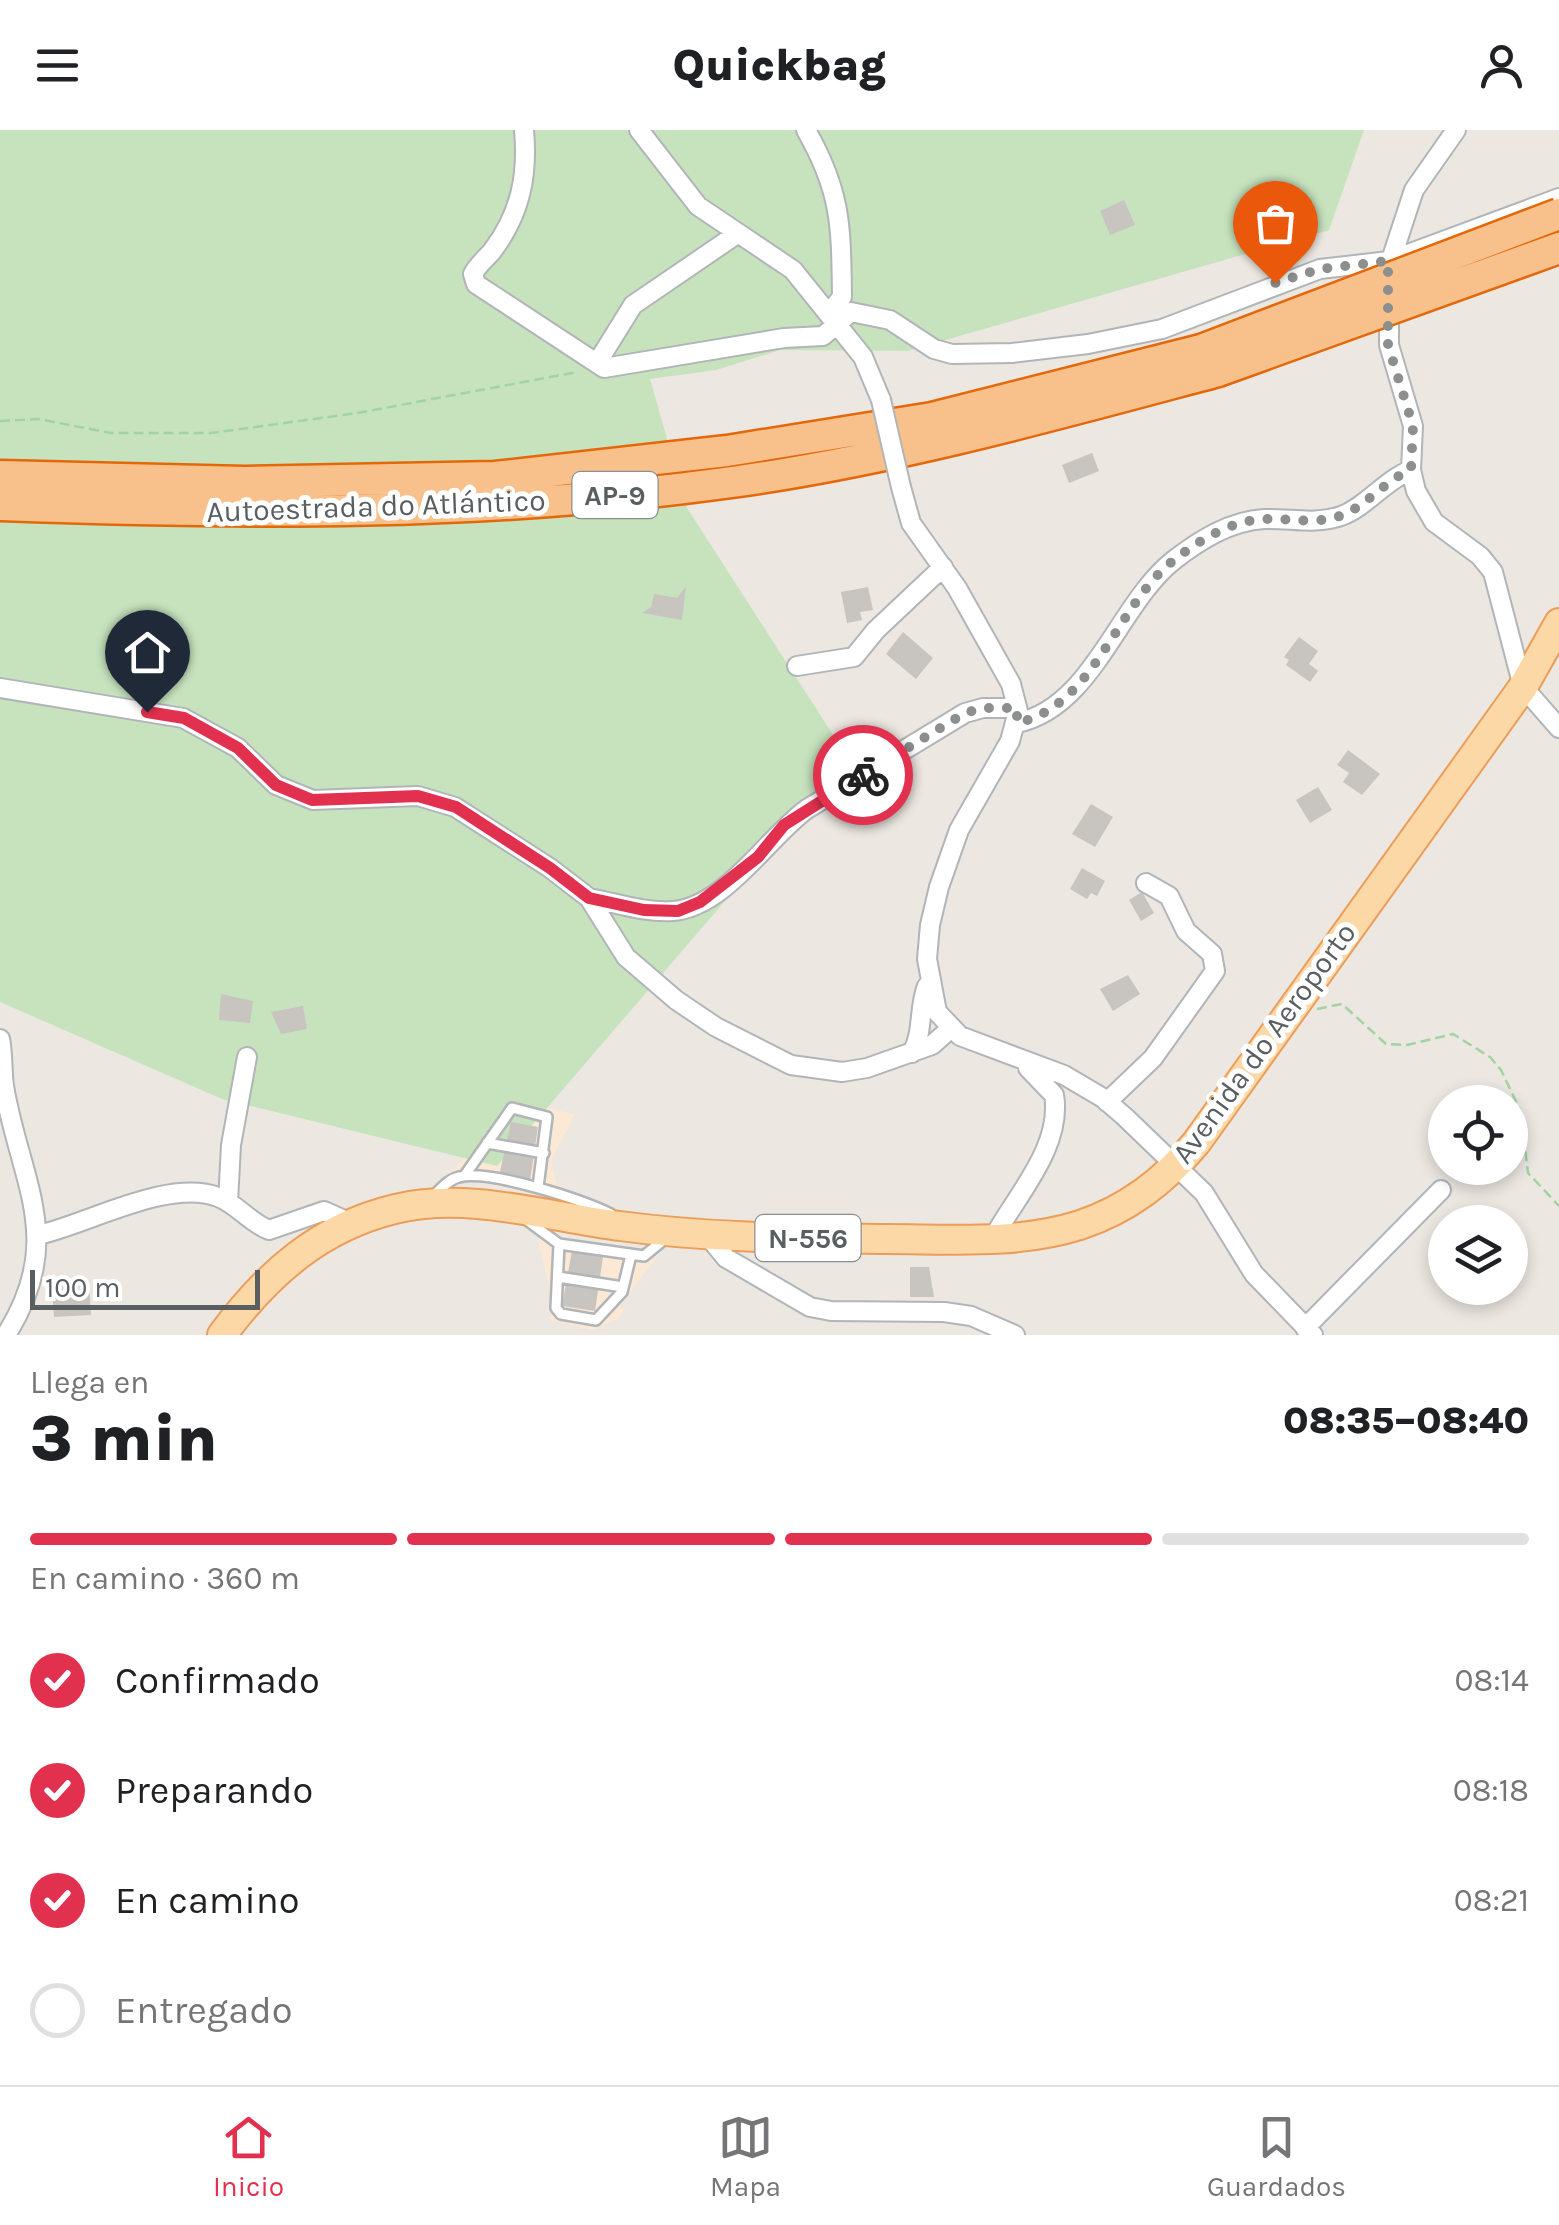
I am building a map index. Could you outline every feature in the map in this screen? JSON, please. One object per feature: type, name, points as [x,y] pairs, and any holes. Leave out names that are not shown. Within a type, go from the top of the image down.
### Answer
[{"type":"highway","name":"AP-9","points":[[1209,361],[1559,214]]},
{"type":"highway","name":"AP-9","points":[[1209,361],[1559,248]]},
{"type":"highway","name":"Autoestrada do Atlántico","points":[[0,476],[245,482],[514,475],[727,451],[932,418],[1209,361]]},
{"type":"highway","name":"Autoestrada do Atlántico","points":[[0,505],[245,514],[474,507],[714,484],[945,444],[1209,361]]},
{"type":"main road","name":"Avenida do Aeroporto","points":[[222,1335],[284,1264],[351,1224],[397,1208],[470,1204],[636,1242],[673,1232],[708,1236],[992,1240],[1033,1236],[1084,1224],[1153,1188],[1178,1166],[1523,686],[1559,623]]},
{"type":"street","points":[[524,130],[527,164],[523,190],[510,222],[473,274],[476,284],[601,365],[784,338],[823,336],[842,297],[840,212],[824,162],[806,130]]},
{"type":"street","points":[[639,130],[690,198],[793,270],[871,371],[911,523],[943,566],[1011,684],[1017,715],[951,851],[930,925],[932,1001],[950,1029],[980,1045],[1082,1084],[1107,1102],[1204,1194],[1254,1274],[1309,1332],[1441,1190]]},
{"type":"street","points":[[1456,130],[1414,190],[1388,261],[1388,345],[1413,426],[1411,470],[1416,491],[1434,522],[1480,556],[1493,572],[1523,686],[1559,728]]},
{"type":"street","points":[[832,320],[851,312],[872,314],[890,320],[934,349],[952,354],[1012,353],[1162,329],[1275,283],[1320,269],[1388,261],[1559,198]]},
{"type":"street","points":[[601,365],[633,305],[737,234]]},
{"type":"street","points":[[589,898],[644,910],[678,911],[700,902],[758,857],[784,825],[806,809],[965,713],[983,708],[1042,717],[1100,658],[1146,588],[1170,563],[1197,544],[1243,522],[1312,522],[1344,515],[1394,476],[1411,470]]},
{"type":"street","points":[[797,666],[854,657],[876,630],[943,566]]},
{"type":"street","points":[[0,688],[184,718],[238,748],[276,785],[312,800],[418,796],[456,807],[589,898],[626,957],[676,1000],[765,1054],[791,1065],[842,1072],[912,1053],[932,1045],[950,1029]]},
{"type":"street","points":[[1107,1102],[1152,1058],[1215,971],[1212,954],[1186,931],[1168,896],[1146,883]]},
{"type":"street","points":[[912,1053],[922,1031],[922,1000],[929,981]]},
{"type":"street","points":[[0,1039],[4,1084],[33,1193],[38,1235],[31,1279],[19,1314],[6,1335]]},
{"type":"street","points":[[228,1202],[232,1145],[247,1057]]},
{"type":"street","points":[[992,1240],[1040,1160],[1053,1123],[1054,1094],[1022,1060]]},
{"type":"street","points":[[38,1235],[151,1199],[201,1193],[228,1202],[251,1223],[270,1230],[324,1211],[351,1224]]},
{"type":"street","points":[[708,1236],[726,1258],[810,1307],[957,1314],[1016,1335]]},
{"type":"lane","points":[[422,1205],[448,1182],[464,1175],[512,1108],[547,1117],[538,1187]]},
{"type":"lane","points":[[488,1143],[544,1153]]},
{"type":"lane","points":[[464,1175],[538,1187],[602,1210],[636,1242]]},
{"type":"lane","points":[[514,1211],[560,1244],[636,1242]]},
{"type":"lane","points":[[560,1244],[556,1308],[561,1314],[596,1320],[623,1286],[636,1242]]},
{"type":"lane","points":[[558,1277],[623,1286]]},
{"type":"path","points":[[0,421],[38,419],[111,433],[211,432],[358,413],[601,365]]},
{"type":"path","points":[[1311,1006],[1324,1010],[1342,1004],[1386,1044],[1407,1045],[1453,1034],[1490,1056],[1521,1112],[1528,1173],[1559,1206]]},
{"type":"shaded area","points":[[514,1097],[575,1115],[551,1160],[557,1185],[570,1192],[565,1200],[476,1182],[472,1176],[454,1185],[446,1177],[485,1136]]},
{"type":"shaded area","points":[[554,1232],[563,1239],[641,1249],[646,1246],[658,1255],[620,1306],[624,1311],[617,1319],[593,1330],[551,1320],[549,1286],[538,1240]]},
{"type":"green space","points":[[0,130],[1364,130],[1329,230],[907,351],[780,350],[716,370],[650,379],[687,508],[848,758],[497,1166],[222,1099],[0,1002]]},
{"type":"building","points":[[1124,200],[1135,225],[1110,235],[1100,211]]},
{"type":"building","points":[[1092,453],[1099,471],[1069,483],[1062,465]]},
{"type":"building","points":[[686,586],[682,620],[642,613],[651,607],[654,594],[677,598]]},
{"type":"building","points":[[868,587],[873,610],[860,612],[862,620],[847,623],[841,592]]},
{"type":"building","points":[[903,632],[933,658],[916,679],[886,654]]},
{"type":"building","points":[[1299,637],[1318,651],[1309,664],[1318,671],[1310,682],[1286,665],[1289,660],[1284,657]]},
{"type":"building","points":[[1348,750],[1380,774],[1362,795],[1343,782],[1349,773],[1337,765]]},
{"type":"building","points":[[1318,787],[1332,810],[1310,823],[1296,800]]},
{"type":"building","points":[[1091,804],[1113,817],[1095,847],[1072,834]]},
{"type":"building","points":[[1082,868],[1105,881],[1097,896],[1091,893],[1087,899],[1070,889]]},
{"type":"building","points":[[1142,892],[1154,913],[1141,921],[1129,900]]},
{"type":"building","points":[[1128,975],[1140,994],[1113,1011],[1100,989]]},
{"type":"building","points":[[221,994],[253,1001],[250,1023],[219,1020]]},
{"type":"building","points":[[303,1006],[307,1029],[281,1034],[271,1012]]},
{"type":"building","points":[[511,1122],[538,1127],[530,1181],[499,1176]]},
{"type":"building","points":[[573,1245],[604,1250],[595,1311],[562,1306]]},
{"type":"building","points":[[910,1267],[929,1267],[934,1297],[910,1297]]},
{"type":"building","points":[[89,1284],[91,1315],[54,1317],[52,1287]]},
{"type":"way so far","points":[[863,775],[965,713],[983,708],[1017,708],[1017,723],[1042,717],[1100,658],[1146,588],[1170,563],[1227,527],[1265,519],[1312,522],[1344,515],[1394,476],[1411,470],[1413,426],[1388,345],[1388,261],[1320,269],[1275,283]]},
{"type":"route","points":[[147,712],[184,718],[238,748],[276,785],[312,800],[418,796],[456,807],[589,898],[644,910],[678,911],[700,902],[758,857],[784,825],[863,775]]}]
